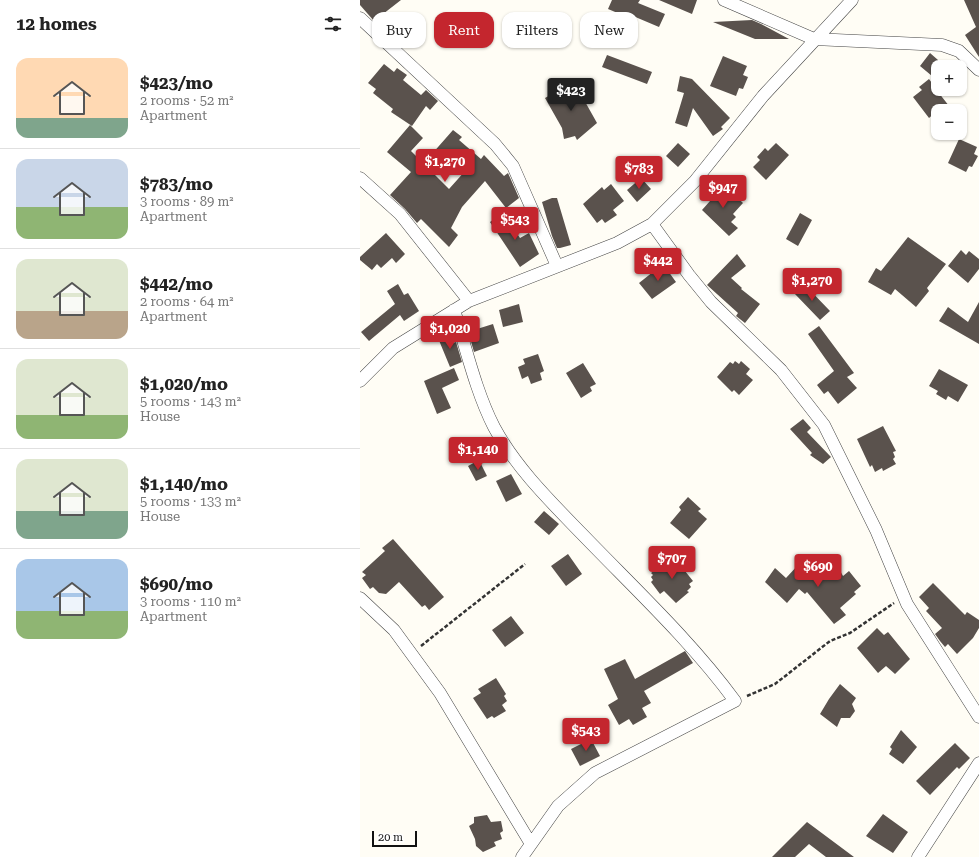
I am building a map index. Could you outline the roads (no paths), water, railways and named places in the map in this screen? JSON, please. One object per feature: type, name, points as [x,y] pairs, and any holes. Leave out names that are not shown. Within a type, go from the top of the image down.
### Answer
[{"type":"street","points":[[724,0],[814,40],[942,45],[959,51],[979,70]]},
{"type":"street","points":[[360,381],[393,348],[470,301],[617,243],[652,224],[694,181],[763,96],[852,0]]},
{"type":"street","points":[[360,18],[495,144],[514,166],[556,266]]},
{"type":"street","points":[[360,178],[400,214],[470,301]]},
{"type":"street","points":[[652,224],[689,275],[711,302],[781,370],[824,425],[876,530],[907,604],[979,717]]},
{"type":"street","points":[[454,310],[478,385],[494,427],[519,465],[558,509],[656,610],[714,674],[735,701],[595,772],[558,806],[522,857]]},
{"type":"street","points":[[360,598],[394,630],[444,699],[531,844]]},
{"type":"street","points":[[918,857],[979,763]]}]
